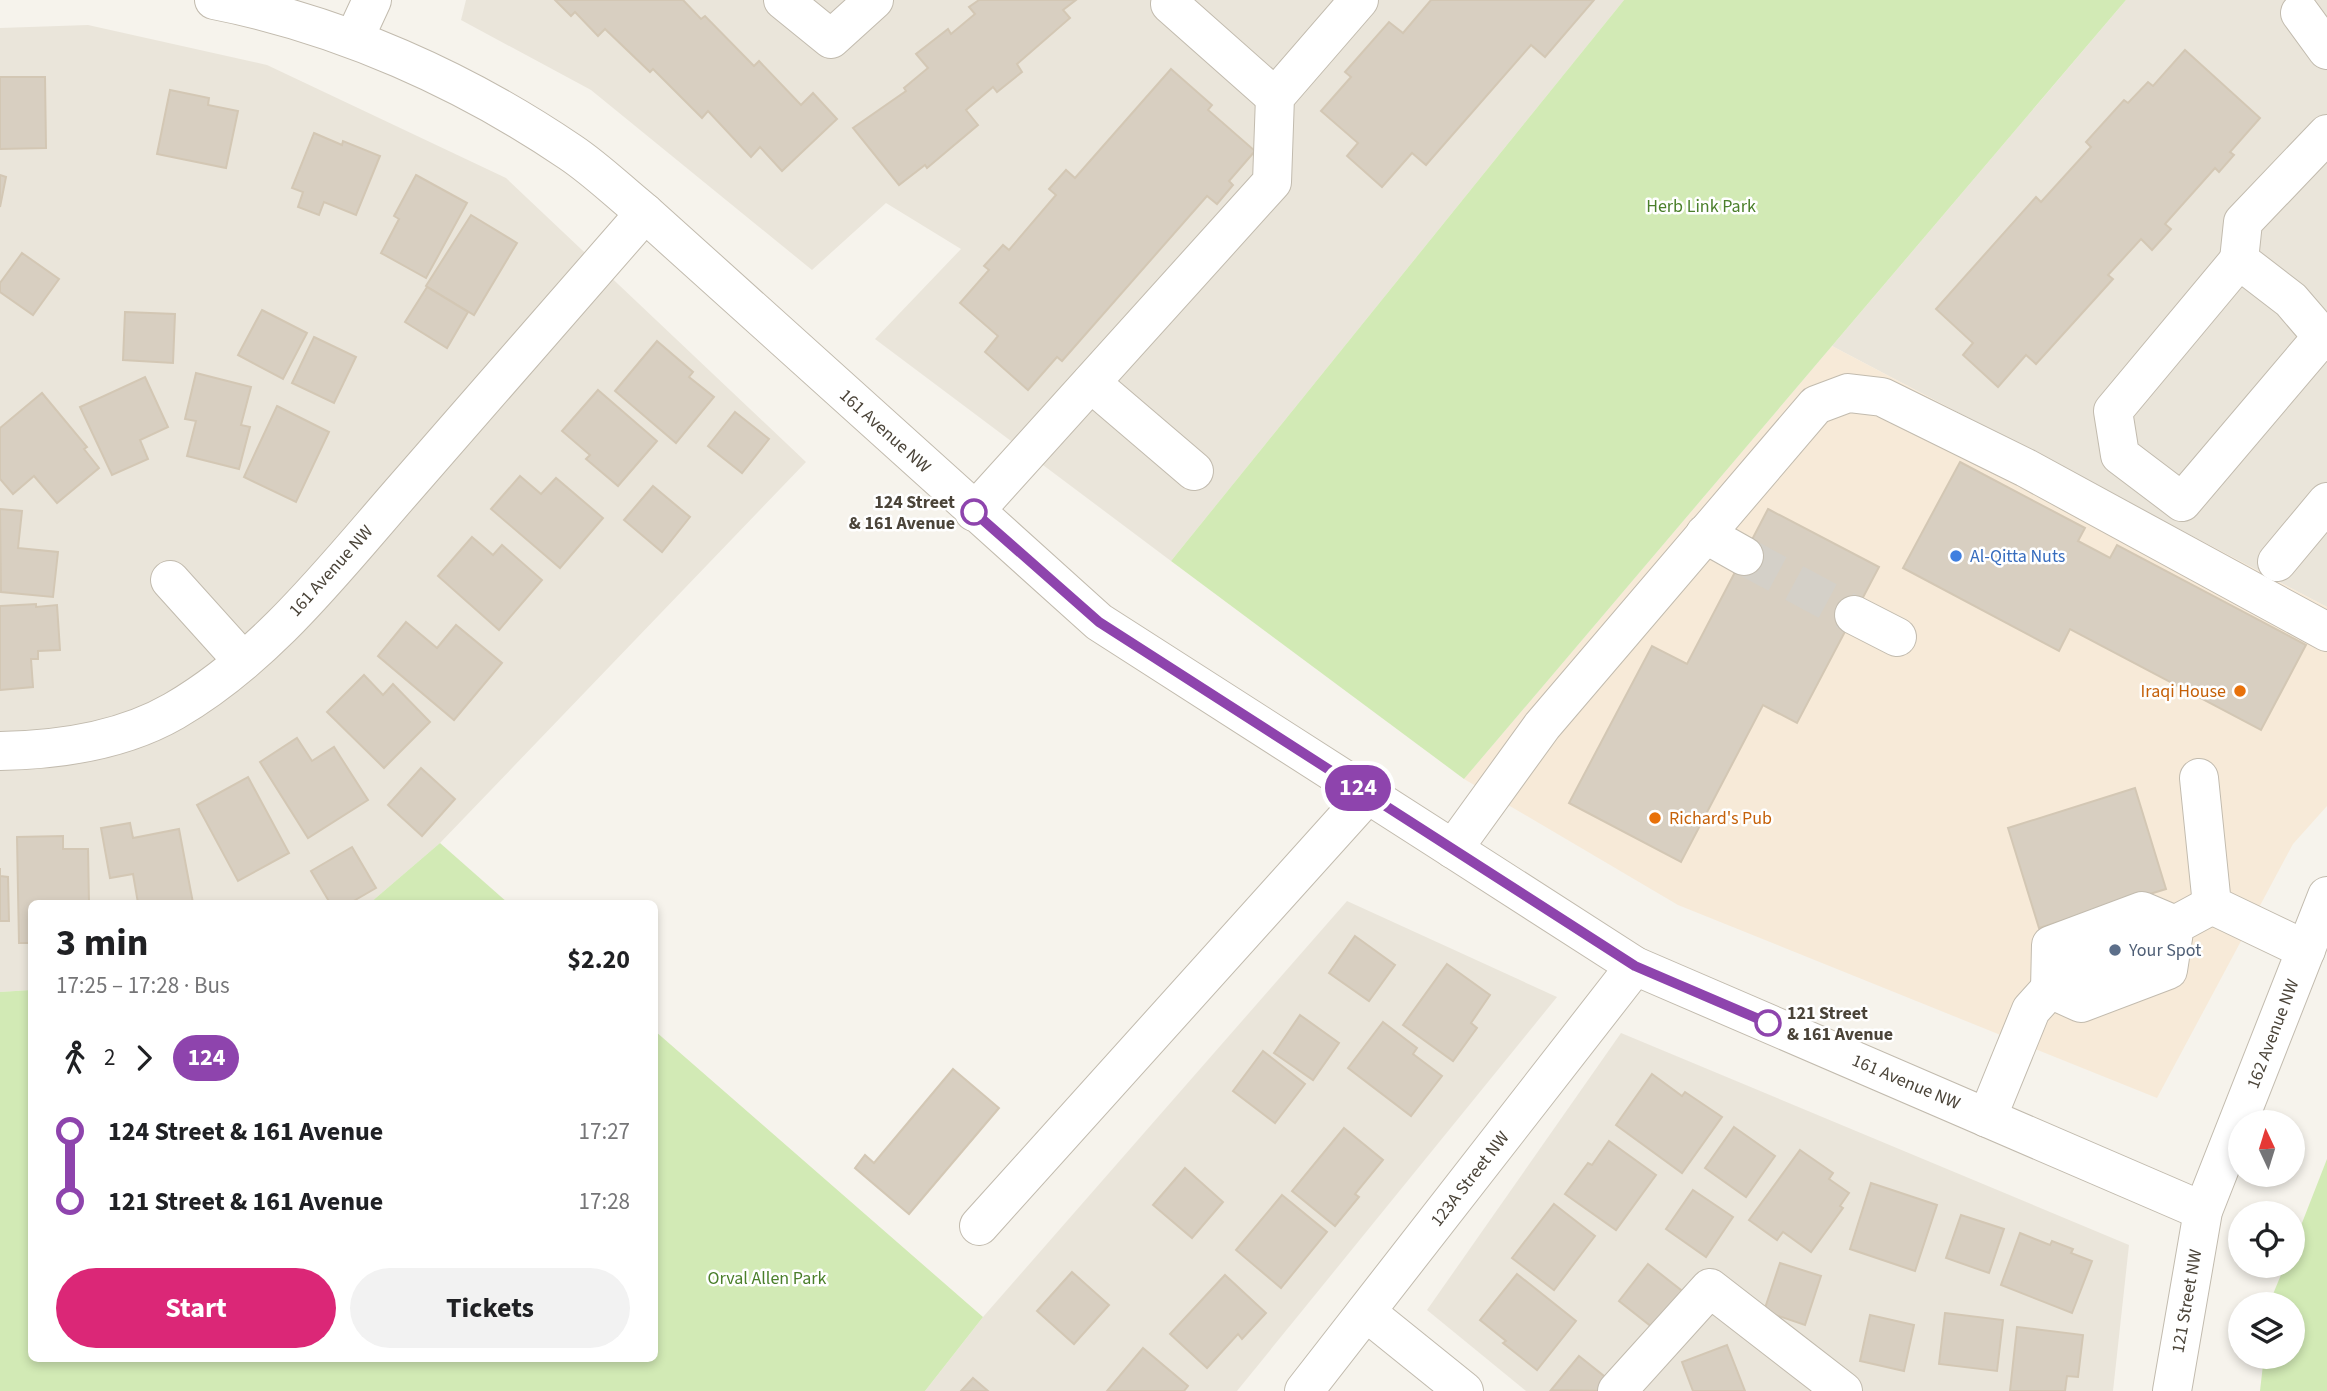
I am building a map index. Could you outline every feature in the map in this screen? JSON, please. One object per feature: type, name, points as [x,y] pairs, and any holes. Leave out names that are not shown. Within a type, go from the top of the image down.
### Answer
[{"type":"street","name":"161 Avenue NW","points":[[214,0],[288,18],[354,39],[433,74],[503,110],[572,153],[645,213],[1099,622],[1635,966],[2203,1211]]},
{"type":"street","points":[[354,39],[372,0]]},
{"type":"street","points":[[783,0],[831,39],[874,0]]},
{"type":"street","points":[[974,512],[1272,182],[1275,97],[1359,0]]},
{"type":"street","points":[[1170,4],[1275,97]]},
{"type":"street","points":[[2300,13],[2327,50]]},
{"type":"street","points":[[2239,260],[2291,300],[2325,339],[2182,502],[2120,455],[2113,411],[2239,260],[2243,222],[2327,134]]},
{"type":"street","name":"161 Avenue NW","points":[[0,751],[74,746],[123,733],[171,713],[213,687],[298,611],[645,213]]},
{"type":"street","points":[[1091,383],[1194,471]]},
{"type":"street","points":[[1453,849],[1542,726],[1816,405],[1848,393],[1882,397],[2026,468],[2327,632]]},
{"type":"street","points":[[2277,562],[2327,502]]},
{"type":"street","points":[[1705,534],[1744,556]]},
{"type":"street","points":[[170,580],[243,661]]},
{"type":"street","points":[[1854,615],[1897,637]]},
{"type":"street","points":[[2199,778],[2211,905]]},
{"type":"street","points":[[979,1226],[1368,794]]},
{"type":"street","name":"162 Avenue NW","points":[[2203,1211],[2327,896]]},
{"type":"street","points":[[2175,925],[2211,905]]},
{"type":"street","points":[[2211,905],[2306,950]]},
{"type":"street","points":[[1987,1118],[2031,1010],[2050,989],[2051,944],[2142,911],[2175,925]]},
{"type":"street","points":[[2050,989],[2081,1003],[2168,970],[2175,925]]},
{"type":"street","name":"123A Street NW","points":[[1304,1391],[1635,966]]},
{"type":"street","name":"121 Street NW","points":[[2172,1391],[2203,1211]]},
{"type":"street","points":[[1617,1391],[1710,1288],[1843,1391]]},
{"type":"street","points":[[1366,1312],[1464,1391]]},
{"type":"shaded area","points":[[466,0],[1624,0],[1171,561],[875,339],[961,249],[886,203],[812,270],[591,90],[461,20]]},
{"type":"shaded area","points":[[2126,0],[2327,0],[2327,607],[1832,346]]},
{"type":"shaded area","points":[[88,25],[267,65],[506,178],[806,462],[440,843],[374,900],[28,900],[28,990],[0,992],[0,28]]},
{"type":"shaded area","points":[[1832,346],[2327,607],[2327,806],[2293,844],[2157,1098],[1678,905],[1464,779]]},
{"type":"shaded area","points":[[1347,901],[1557,997],[1237,1391],[925,1391],[983,1317]]},
{"type":"shaded area","points":[[1621,1033],[2129,1245],[2113,1391],[1526,1391],[1427,1310]]},
{"type":"green space","name":"Herb Link Park","points":[[1624,0],[2126,0],[1464,779],[1171,561]]},
{"type":"green space","points":[[440,843],[505,900],[374,900]]},
{"type":"green space","name":"Orval Allen Park","points":[[28,990],[28,1362],[658,1362],[658,1034],[983,1317],[925,1391],[0,1391],[0,992]]},
{"type":"green space","points":[[2327,1159],[2327,1391],[2260,1391],[2263,1369],[2305,1369],[2305,1292],[2274,1292],[2280,1278],[2305,1278],[2305,1215]]},
{"type":"building","points":[[555,0],[683,0],[701,19],[705,16],[754,66],[759,61],[801,105],[813,93],[837,119],[782,171],[760,147],[751,157],[708,111],[702,118],[653,69],[650,72],[605,29],[598,36],[575,12],[571,16]]},
{"type":"building","points":[[979,0],[1076,0],[1063,10],[1070,18],[1017,64],[1022,72],[997,92],[993,87],[966,110],[978,125],[927,168],[925,165],[899,185],[853,128],[906,91],[904,88],[928,68],[916,54],[948,29],[951,34],[975,14],[969,7]]},
{"type":"building","points":[[1431,0],[1594,0],[1545,57],[1531,45],[1426,165],[1412,153],[1382,187],[1347,156],[1358,143],[1321,111],[1351,77],[1345,72],[1389,22],[1403,33]]},
{"type":"building","points":[[2185,50],[2260,118],[2230,152],[2234,155],[2219,172],[2215,168],[2165,224],[2171,229],[2152,250],[2141,239],[2108,275],[2113,279],[2036,364],[2026,355],[1998,387],[1963,355],[1973,343],[1936,309],[2036,197],[2041,202],[2091,147],[2086,142],[2124,100],[2128,103],[2148,82],[2153,86]]},
{"type":"building","points":[[1171,69],[1212,105],[1208,110],[1255,151],[1229,181],[1233,185],[1217,204],[1207,196],[1062,361],[1057,357],[1028,390],[985,352],[998,336],[960,303],[989,270],[984,266],[1003,245],[1009,250],[1056,195],[1049,189],[1066,170],[1075,178]]},
{"type":"building","points":[[0,77],[45,77],[46,148],[0,149]]},
{"type":"building","points":[[170,90],[209,98],[208,105],[238,111],[226,168],[157,154]]},
{"type":"building","points":[[314,133],[342,145],[343,141],[380,156],[356,215],[324,202],[319,215],[298,207],[303,192],[292,188]]},
{"type":"building","points":[[0,175],[6,177],[0,207]]},
{"type":"building","points":[[416,175],[467,203],[426,278],[381,253],[399,219],[394,216]]},
{"type":"building","points":[[471,215],[517,243],[474,315],[426,286]]},
{"type":"building","points":[[22,253],[59,279],[33,315],[0,292],[0,283]]},
{"type":"building","points":[[427,287],[468,312],[447,348],[405,322]]},
{"type":"building","points":[[262,310],[307,333],[283,379],[238,355]]},
{"type":"building","points":[[125,312],[175,314],[173,363],[123,360]]},
{"type":"building","points":[[314,337],[356,357],[334,403],[292,383]]},
{"type":"building","points":[[657,341],[693,372],[689,377],[714,397],[676,443],[615,391]]},
{"type":"building","points":[[196,373],[251,387],[241,425],[250,427],[239,469],[187,456],[196,421],[185,419]]},
{"type":"building","points":[[145,377],[168,427],[140,440],[148,459],[112,475],[80,407]]},
{"type":"building","points":[[598,390],[657,441],[618,486],[586,459],[590,455],[562,431]]},
{"type":"building","points":[[42,393],[87,447],[84,449],[99,468],[57,503],[34,476],[13,494],[0,479],[0,428]]},
{"type":"building","points":[[277,406],[329,432],[296,502],[244,477]]},
{"type":"building","points":[[735,412],[769,439],[742,473],[708,446]]},
{"type":"building","points":[[1960,462],[2085,528],[2078,541],[2110,558],[2117,545],[2306,645],[2261,730],[2070,629],[2059,651],[1903,568]]},
{"type":"building","points":[[520,476],[541,494],[556,478],[603,518],[560,568],[491,509]]},
{"type":"building","points":[[653,486],[690,517],[662,552],[624,520]]},
{"type":"building","points":[[0,509],[22,511],[18,548],[58,552],[53,597],[1,592]]},
{"type":"building","points":[[1768,509],[1879,567],[1797,723],[1763,705],[1681,862],[1569,803],[1652,646],[1687,664]]},
{"type":"building","points":[[472,537],[493,555],[502,545],[542,580],[499,630],[438,576]]},
{"type":"building","points":[[36,604],[36,607],[57,605],[60,650],[38,651],[38,659],[31,659],[33,687],[0,690],[0,606]]},
{"type":"building","points":[[406,622],[437,648],[456,625],[502,663],[454,720],[378,656]]},
{"type":"building","points":[[364,675],[383,695],[393,684],[430,722],[384,768],[327,712]]},
{"type":"building","points":[[297,738],[312,761],[334,747],[368,800],[308,838],[260,762]]},
{"type":"building","points":[[421,768],[455,799],[422,836],[388,805]]},
{"type":"building","points":[[248,777],[289,853],[238,881],[197,805]]},
{"type":"building","points":[[2135,788],[2166,889],[2039,928],[2008,828]]},
{"type":"building","points":[[130,823],[133,838],[179,829],[192,900],[137,900],[133,874],[110,878],[101,828]]},
{"type":"building","points":[[63,836],[63,849],[88,849],[89,900],[28,900],[28,943],[19,943],[17,837]]},
{"type":"building","points":[[352,847],[376,888],[355,900],[328,900],[311,871]]},
{"type":"building","points":[[0,876],[8,877],[9,921],[0,921]]},
{"type":"building","points":[[1355,936],[1395,965],[1369,1001],[1329,973]]},
{"type":"building","points":[[1447,964],[1490,995],[1471,1023],[1477,1028],[1453,1061],[1403,1025]]},
{"type":"building","points":[[1300,1015],[1339,1043],[1313,1080],[1274,1053]]},
{"type":"building","points":[[1383,1022],[1417,1048],[1413,1054],[1442,1076],[1411,1116],[1348,1068]]},
{"type":"building","points":[[1263,1051],[1305,1084],[1275,1123],[1233,1091]]},
{"type":"building","points":[[953,1069],[999,1108],[909,1214],[855,1168],[865,1155],[874,1163]]},
{"type":"building","points":[[1652,1074],[1682,1096],[1685,1092],[1722,1117],[1682,1173],[1616,1125]]},
{"type":"building","points":[[1734,1127],[1775,1156],[1746,1197],[1705,1168]]},
{"type":"building","points":[[1344,1128],[1383,1160],[1355,1194],[1359,1197],[1335,1226],[1292,1191]]},
{"type":"building","points":[[1609,1141],[1656,1175],[1616,1230],[1565,1194],[1588,1163],[1592,1165]]},
{"type":"building","points":[[1800,1150],[1833,1173],[1829,1179],[1849,1193],[1840,1206],[1843,1208],[1811,1252],[1783,1232],[1777,1240],[1749,1220]]},
{"type":"building","points":[[1185,1168],[1223,1202],[1192,1238],[1153,1205]]},
{"type":"building","points":[[1871,1183],[1937,1205],[1915,1271],[1850,1249]]},
{"type":"building","points":[[1693,1190],[1733,1217],[1706,1257],[1666,1229]]},
{"type":"building","points":[[1282,1195],[1327,1232],[1281,1288],[1236,1250]]},
{"type":"building","points":[[1554,1204],[1595,1236],[1554,1290],[1512,1258]]},
{"type":"building","points":[[1961,1215],[2004,1229],[1989,1273],[1946,1258]]},
{"type":"building","points":[[2020,1233],[2050,1245],[2052,1241],[2073,1249],[2071,1253],[2092,1261],[2072,1313],[2001,1285]]},
{"type":"building","points":[[1780,1263],[1821,1276],[1805,1325],[1764,1311]]},
{"type":"building","points":[[1648,1264],[1686,1294],[1657,1331],[1619,1301]]},
{"type":"building","points":[[1072,1272],[1109,1305],[1074,1344],[1037,1311]]},
{"type":"building","points":[[1517,1274],[1576,1321],[1537,1370],[1503,1343],[1506,1341],[1480,1320]]},
{"type":"building","points":[[1225,1275],[1266,1313],[1242,1339],[1238,1334],[1207,1368],[1170,1334]]},
{"type":"building","points":[[1945,1313],[2003,1320],[1997,1371],[1939,1364]]},
{"type":"building","points":[[1870,1315],[1914,1325],[1904,1371],[1860,1361]]},
{"type":"building","points":[[2017,1327],[2083,1335],[2078,1377],[2067,1376],[2065,1391],[2010,1391]]},
{"type":"building","points":[[1727,1345],[1745,1391],[1693,1391],[1682,1362]]},
{"type":"building","points":[[1143,1348],[1188,1386],[1184,1391],[1107,1391]]},
{"type":"building","points":[[1579,1356],[1614,1384],[1608,1391],[1551,1390]]},
{"type":"building","points":[[973,1378],[988,1391],[961,1391]]},
{"type":"tunnel","points":[[1744,556],[1854,615]]},
{"type":"bus line","name":"124","points":[[974,512],[1099,622],[1635,966],[1768,1023]]},
{"type":"place","name":"124 Street & 161 Avenue","points":[[974,512]]},
{"type":"place","name":"Al-Qitta Nuts","points":[[1956,556]]},
{"type":"place","name":"Iraqi House","points":[[2240,691]]},
{"type":"place","name":"Richard's Pub","points":[[1655,818]]},
{"type":"place","name":"Your Spot","points":[[2115,950]]},
{"type":"place","name":"121 Street & 161 Avenue","points":[[1768,1023]]}]
